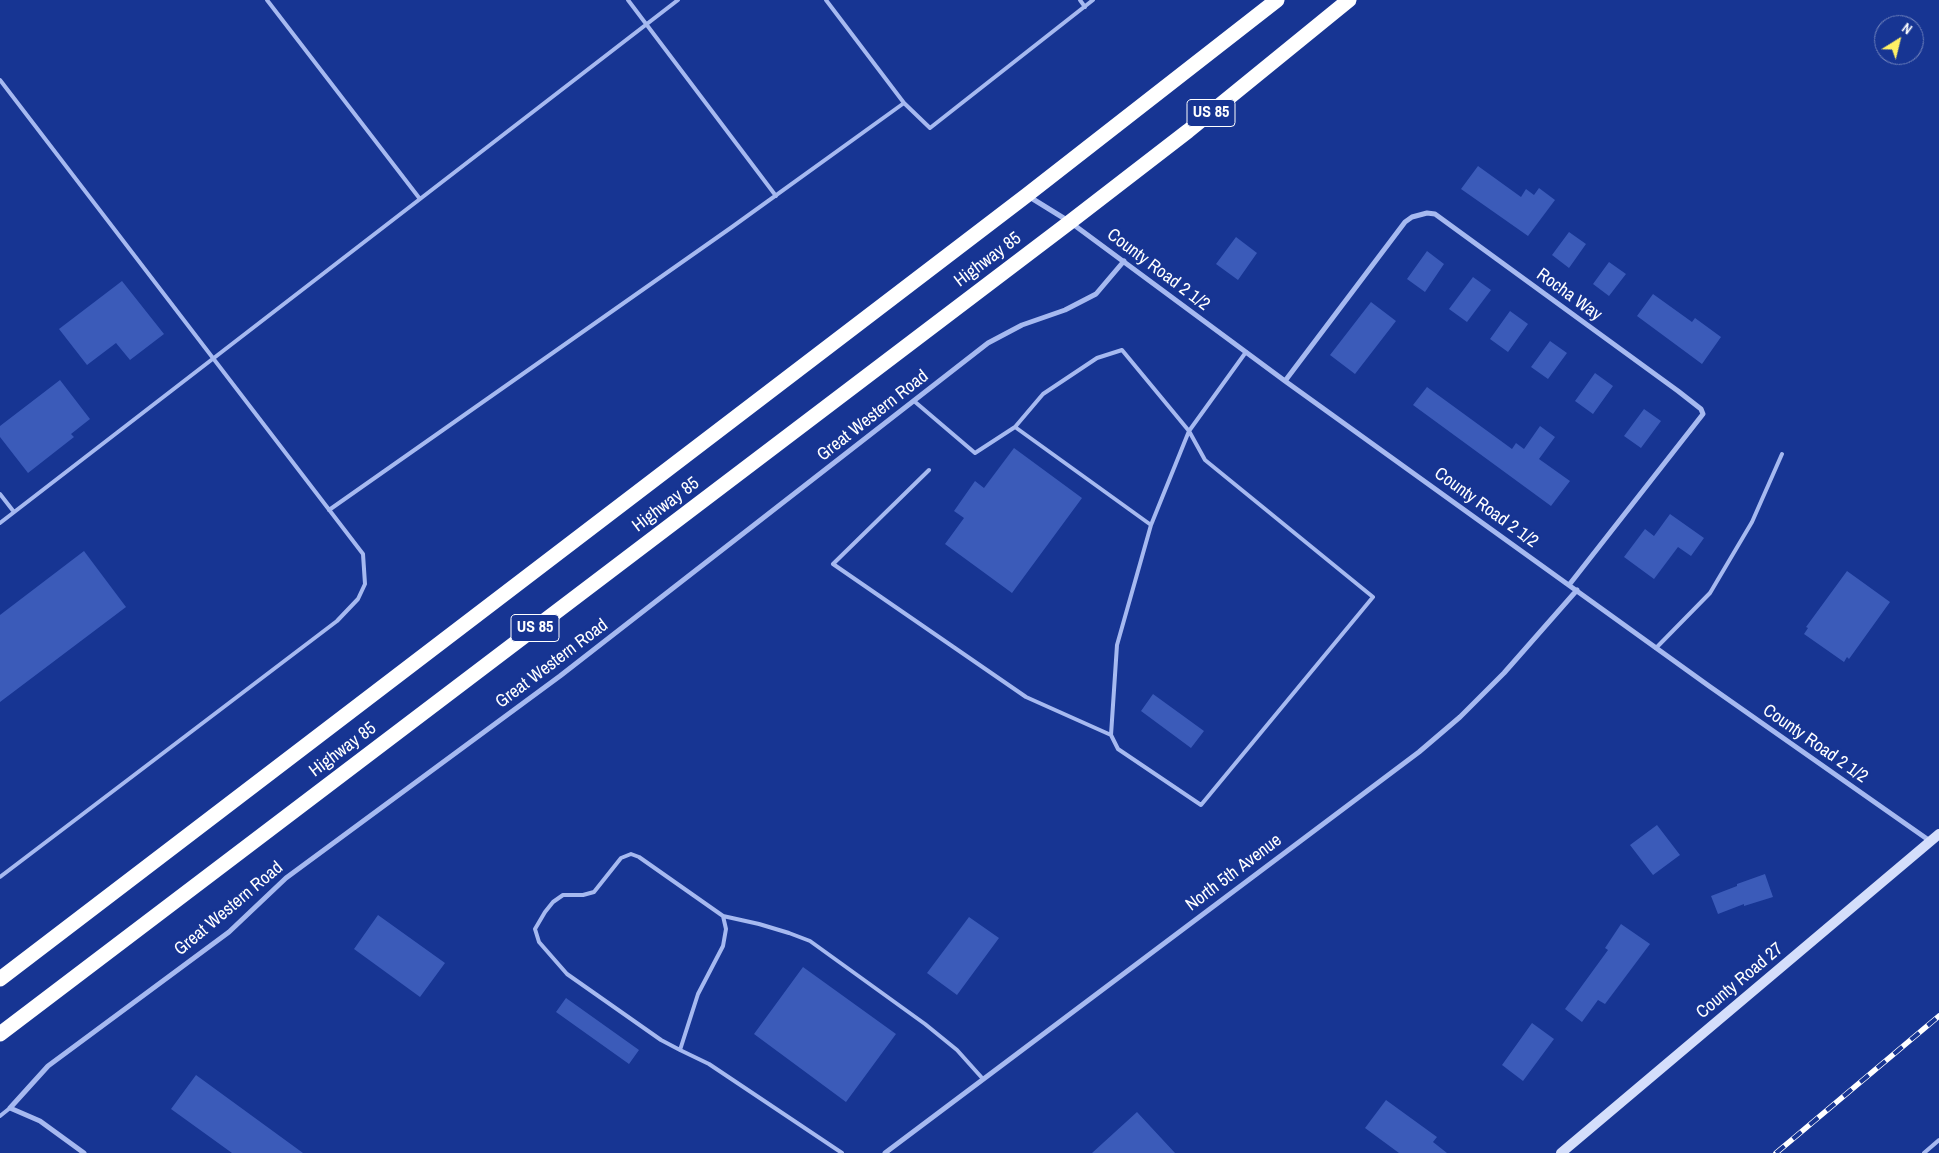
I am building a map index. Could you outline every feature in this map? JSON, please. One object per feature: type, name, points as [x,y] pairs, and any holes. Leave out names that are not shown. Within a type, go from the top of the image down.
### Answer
[{"type":"highway","name":"Highway 85","points":[[0,979],[1027,195],[1277,0]]},
{"type":"highway","name":"Highway 85","points":[[0,1034],[1070,222],[1188,131],[1349,0]]},
{"type":"street","name":"County Road 2 1/2","points":[[1027,195],[1070,222],[1285,381],[1656,648],[1930,841]]},
{"type":"street","name":"Rocha Way","points":[[1285,381],[1405,222],[1412,217],[1427,213],[1435,214],[1701,409],[1703,414],[1569,585]]},
{"type":"street","name":"Great Western Road","points":[[10,1108],[48,1066],[229,932],[286,878],[560,676],[988,343],[1022,325],[1065,310],[1096,294],[1124,261]]},
{"type":"street","name":"North 5th Avenue","points":[[885,1153],[1419,752],[1460,717],[1504,673],[1577,590]]},
{"type":"street","name":"County Road 27","points":[[1562,1153],[1939,834]]},
{"type":"street","points":[[10,1108],[40,1121],[84,1153]]},
{"type":"lane","points":[[267,0],[420,199]]},
{"type":"lane","points":[[628,0],[776,196]]},
{"type":"lane","points":[[0,523],[678,0]]},
{"type":"lane","points":[[826,0],[904,103],[930,128],[1093,0]]},
{"type":"lane","points":[[1080,0],[1085,6]]},
{"type":"lane","points":[[0,80],[363,554],[365,584],[358,599],[337,620],[0,877]]},
{"type":"lane","points":[[329,510],[776,196],[904,103]]},
{"type":"lane","points":[[914,401],[975,453],[1015,427],[1043,394],[1097,358],[1122,350],[1189,431],[1205,460],[1373,597],[1201,805],[1118,749],[1111,735],[1116,645],[1151,526],[1189,431],[1246,352]]},
{"type":"lane","points":[[1015,427],[1151,526]]},
{"type":"lane","points":[[1656,648],[1710,593],[1752,522],[1782,454]]},
{"type":"lane","points":[[929,470],[833,564],[1026,697],[1111,735]]},
{"type":"lane","points":[[0,494],[14,512]]},
{"type":"lane","points":[[842,1153],[709,1064],[661,1040],[567,974],[539,942],[535,930],[553,902],[563,895],[583,896],[594,892],[602,885],[621,858],[631,854],[723,916],[759,924],[810,941],[950,1044],[983,1079]]},
{"type":"lane","points":[[680,1050],[698,994],[723,946],[726,929],[723,916]]},
{"type":"lane","points":[[0,1116],[10,1108]]},
{"type":"lane","points":[[1924,1153],[1939,1140]]},
{"type":"building","points":[[1478,166],[1521,197],[1526,189],[1534,195],[1539,188],[1555,200],[1528,236],[1461,189]]},
{"type":"building","points":[[1569,232],[1586,244],[1569,268],[1552,255]]},
{"type":"building","points":[[1236,237],[1257,253],[1238,280],[1216,264]]},
{"type":"building","points":[[1427,251],[1444,264],[1425,292],[1407,279]]},
{"type":"building","points":[[1609,262],[1626,274],[1609,296],[1593,284]]},
{"type":"building","points":[[1473,277],[1491,290],[1467,322],[1449,309]]},
{"type":"building","points":[[122,281],[164,334],[130,360],[116,343],[87,365],[59,329]]},
{"type":"building","points":[[1653,294],[1692,322],[1695,318],[1721,337],[1702,364],[1637,316]]},
{"type":"building","points":[[1371,302],[1396,321],[1355,374],[1330,355]]},
{"type":"building","points":[[1510,311],[1528,324],[1508,352],[1490,339]]},
{"type":"building","points":[[1550,341],[1567,353],[1548,379],[1531,367]]},
{"type":"building","points":[[1595,373],[1613,386],[1593,414],[1575,401]]},
{"type":"building","points":[[60,380],[90,419],[71,434],[74,437],[28,473],[0,437],[0,426]]},
{"type":"building","points":[[1427,387],[1512,449],[1516,443],[1524,449],[1540,426],[1555,437],[1539,459],[1570,481],[1551,506],[1413,405]]},
{"type":"building","points":[[1644,409],[1661,421],[1641,448],[1624,436]]},
{"type":"building","points":[[1014,448],[1082,498],[1012,593],[945,544],[964,518],[954,511],[975,481],[984,488]]},
{"type":"building","points":[[1670,514],[1704,538],[1691,556],[1678,547],[1654,579],[1624,557],[1645,529],[1654,536]]},
{"type":"building","points":[[84,551],[126,607],[0,702],[0,615]]},
{"type":"building","points":[[1847,571],[1890,602],[1849,659],[1847,657],[1844,662],[1804,634],[1808,628],[1806,627]]},
{"type":"building","points":[[1153,694],[1204,731],[1191,748],[1141,711]]},
{"type":"building","points":[[1657,825],[1680,855],[1653,875],[1630,845]]},
{"type":"building","points":[[1765,874],[1773,897],[1744,906],[1744,904],[1718,914],[1711,896]]},
{"type":"building","points":[[378,915],[445,963],[420,997],[354,949]]},
{"type":"building","points":[[969,917],[999,938],[957,995],[927,973]]},
{"type":"building","points":[[1621,924],[1650,944],[1605,1004],[1598,1000],[1582,1022],[1565,1009],[1608,950],[1605,948]]},
{"type":"building","points":[[803,967],[896,1034],[846,1102],[754,1034]]},
{"type":"building","points":[[566,998],[639,1050],[629,1064],[556,1012]]},
{"type":"building","points":[[1532,1023],[1554,1039],[1523,1081],[1502,1065]]},
{"type":"building","points":[[196,1075],[303,1153],[232,1153],[171,1109]]},
{"type":"building","points":[[1386,1100],[1437,1137],[1433,1142],[1447,1153],[1399,1153],[1365,1128]]},
{"type":"building","points":[[1137,1112],[1175,1153],[1092,1153]]},
{"type":"railway","points":[[1776,1153],[1939,1016]]}]
